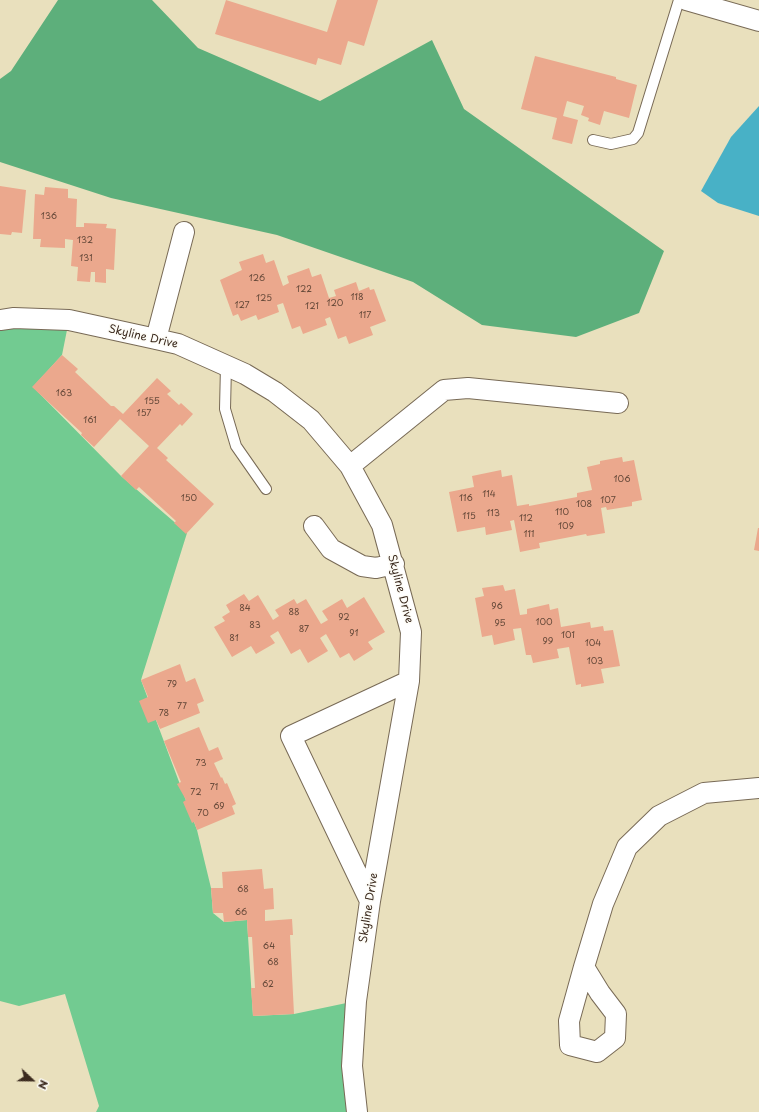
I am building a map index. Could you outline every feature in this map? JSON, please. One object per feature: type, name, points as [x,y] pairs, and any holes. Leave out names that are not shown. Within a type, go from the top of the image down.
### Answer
[{"type":"street","points":[[686,0],[759,21]]},
{"type":"street","points":[[156,339],[184,232]]},
{"type":"street","name":"Skyline Drive","points":[[0,320],[14,318],[69,320],[178,344],[226,366],[275,392],[311,420],[350,466],[382,525],[412,632],[409,680],[370,901],[356,1001],[352,1066],[357,1112]]},
{"type":"street","points":[[350,466],[444,390],[468,388],[618,403]]},
{"type":"street","points":[[314,526],[331,549],[362,566],[376,568],[394,564]]},
{"type":"street","points":[[370,901],[291,736],[409,680]]},
{"type":"street","points":[[584,967],[603,904],[627,847],[658,816],[704,793],[759,788]]},
{"type":"lane","points":[[593,140],[611,144],[633,139],[638,133],[678,0]]},
{"type":"lane","points":[[226,366],[225,409],[236,446],[266,490]]},
{"type":"green space","points":[[58,0],[152,0],[198,48],[320,101],[432,40],[464,109],[664,251],[639,313],[576,337],[482,325],[413,282],[277,235],[111,198],[0,162],[0,79],[11,71]]},
{"type":"green space","points":[[0,320],[69,320],[62,355],[33,387],[121,476],[187,533],[141,680],[197,830],[211,888],[213,913],[224,922],[247,920],[253,1016],[294,1014],[356,1001],[357,1112],[96,1112],[99,1106],[65,994],[19,1006],[0,1001]]},
{"type":"water","points":[[759,106],[759,216],[718,203],[701,191],[731,137]]},
{"type":"building","points":[[226,0],[327,32],[337,0],[378,0],[364,46],[348,41],[341,65],[318,58],[316,65],[215,34]]},
{"type":"building","points":[[535,56],[616,77],[616,79],[637,85],[629,118],[604,111],[600,125],[588,121],[589,118],[581,115],[584,106],[567,101],[563,116],[578,120],[572,144],[552,139],[557,118],[521,109]]},
{"type":"building","points":[[0,186],[26,190],[22,233],[12,232],[11,235],[0,234]]},
{"type":"building","points":[[45,187],[68,189],[68,198],[77,199],[76,227],[84,227],[84,223],[107,224],[106,228],[116,229],[114,270],[106,269],[106,283],[95,282],[95,272],[91,272],[90,282],[77,281],[78,267],[71,266],[73,240],[65,239],[65,248],[40,247],[41,239],[33,239],[35,194],[44,195]]},
{"type":"building","points":[[263,254],[266,263],[274,260],[283,286],[289,283],[287,276],[309,268],[312,277],[321,274],[329,298],[336,296],[334,290],[356,282],[359,291],[369,287],[370,290],[374,289],[386,321],[370,327],[373,335],[349,344],[346,336],[338,339],[330,317],[325,319],[327,325],[303,334],[300,326],[292,329],[283,303],[277,305],[279,312],[258,320],[256,315],[241,321],[238,314],[233,316],[220,280],[242,270],[239,262]]},
{"type":"building","points":[[62,355],[78,369],[75,372],[111,406],[114,406],[123,414],[157,378],[171,391],[167,394],[179,405],[181,403],[193,414],[182,426],[180,424],[157,448],[168,458],[166,460],[214,504],[186,534],[174,523],[176,521],[139,487],[136,490],[121,476],[149,446],[120,419],[94,447],[81,435],[82,433],[32,387]]},
{"type":"building","points":[[622,457],[623,462],[634,460],[642,500],[632,502],[632,506],[607,510],[606,507],[601,508],[605,533],[587,536],[586,534],[539,543],[540,548],[520,552],[514,520],[510,521],[512,530],[486,535],[485,527],[457,532],[449,492],[474,487],[472,476],[501,470],[502,477],[512,475],[517,506],[529,504],[529,506],[577,497],[577,493],[592,490],[587,467],[600,464],[600,461]]},
{"type":"building","points":[[759,528],[759,551],[754,550]]},
{"type":"building","points":[[503,585],[505,591],[515,589],[520,615],[527,614],[527,609],[549,604],[550,610],[558,608],[561,627],[590,622],[591,628],[603,626],[604,631],[613,630],[620,666],[601,669],[604,683],[581,687],[581,684],[576,685],[569,647],[557,649],[559,658],[533,663],[531,655],[526,655],[521,628],[513,629],[515,640],[494,645],[492,635],[482,637],[475,598],[484,596],[482,588]]},
{"type":"building","points":[[244,594],[249,601],[258,595],[273,620],[279,616],[275,610],[294,599],[297,604],[306,599],[321,624],[328,620],[322,611],[342,599],[347,608],[364,597],[385,632],[368,642],[373,649],[354,661],[349,653],[340,658],[326,634],[320,638],[328,651],[308,663],[300,649],[291,654],[278,631],[270,636],[275,643],[256,654],[251,646],[232,657],[214,627],[225,621],[222,617],[230,612],[226,605]]},
{"type":"building","points":[[180,664],[186,682],[195,678],[204,701],[197,704],[200,713],[160,729],[156,720],[148,723],[139,701],[148,697],[141,680]]},
{"type":"building","points":[[199,727],[209,751],[218,747],[223,759],[214,763],[221,778],[222,777],[225,784],[227,783],[236,804],[232,806],[235,814],[197,830],[194,822],[192,823],[183,802],[186,800],[177,784],[181,782],[164,741]]},
{"type":"building","points":[[262,869],[264,889],[273,888],[274,909],[265,910],[265,921],[292,919],[293,935],[290,935],[294,1014],[253,1016],[251,988],[255,988],[252,937],[248,937],[247,920],[224,922],[223,913],[213,913],[211,888],[223,888],[222,872]]}]
